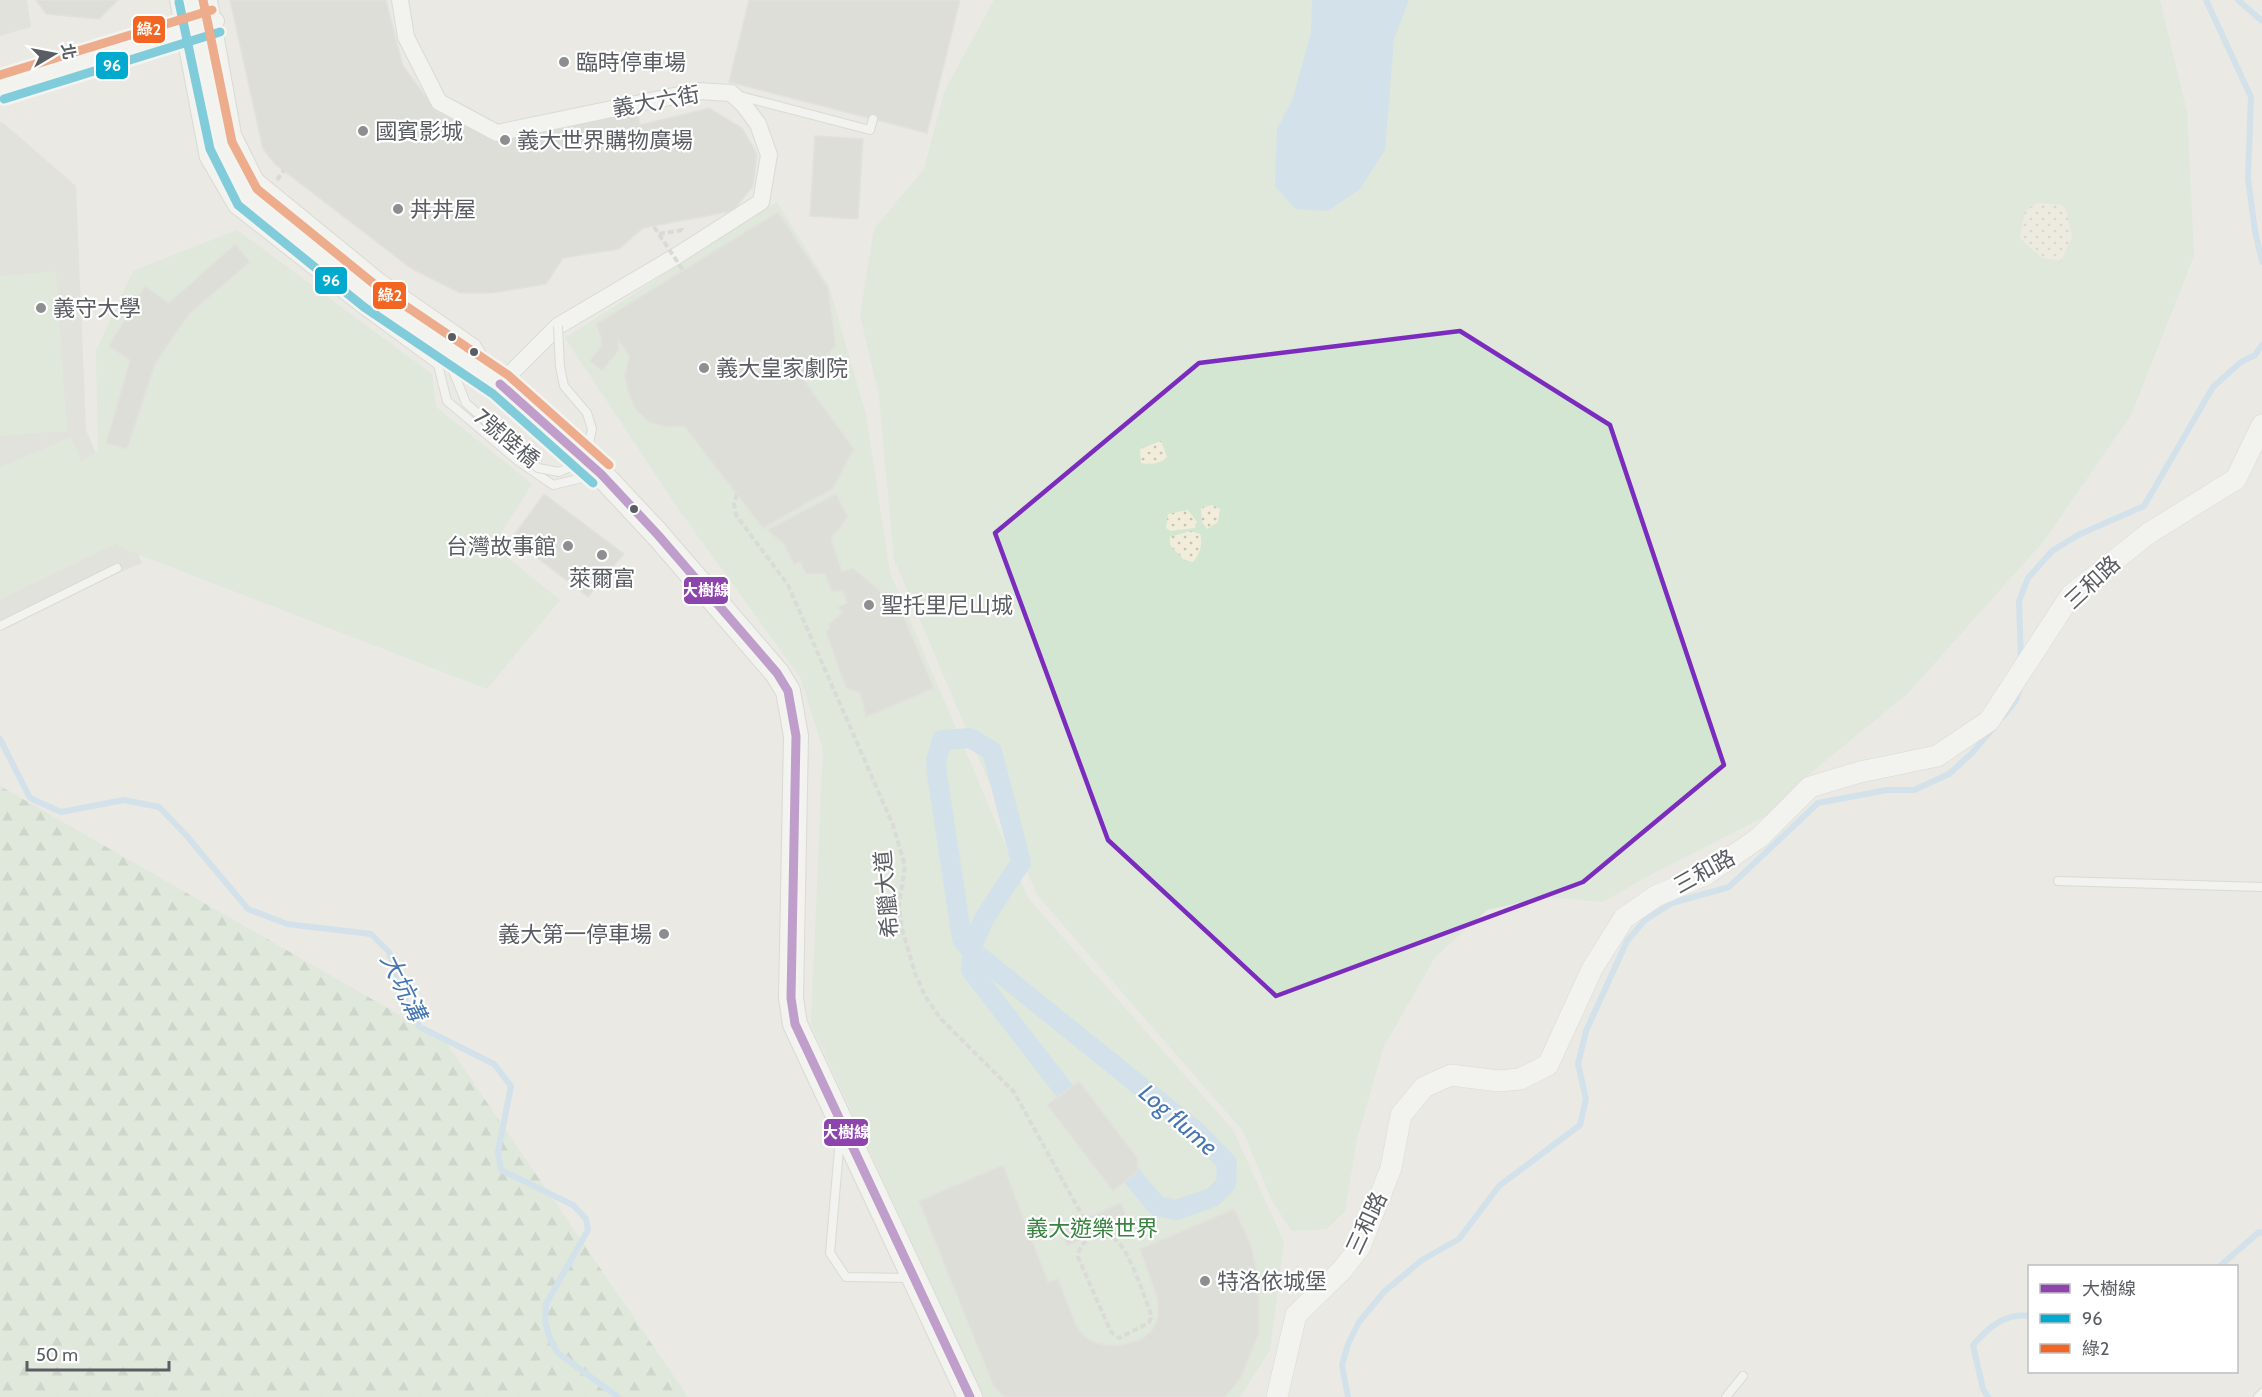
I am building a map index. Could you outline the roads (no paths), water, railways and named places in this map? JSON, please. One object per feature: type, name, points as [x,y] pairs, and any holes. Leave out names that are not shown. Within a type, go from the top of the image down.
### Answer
[{"type":"main road","points":[[191,0],[221,146],[247,197],[372,298],[443,348],[500,384],[601,474],[658,535],[770,664],[788,691],[796,736],[792,998],[795,1024],[846,1120],[914,1278],[970,1397]]},
{"type":"street","name":"義大六街","points":[[400,0],[406,36],[439,102],[498,132],[698,91],[731,93],[743,104],[758,124],[769,155],[761,202],[678,255],[558,326],[500,384]]},
{"type":"street","points":[[0,88],[197,27]]},
{"type":"street","name":"三和路","points":[[1277,1397],[1296,1315],[1342,1270],[1360,1247],[1392,1168],[1401,1115],[1424,1087],[1451,1075],[1498,1081],[1520,1079],[1548,1065],[1592,969],[1624,918],[1656,896],[1707,874],[1760,837],[1810,787],[1860,772],[1937,756],[1989,721],[2071,595],[2149,533],[2236,479],[2262,425]]},
{"type":"lane","points":[[174,0],[197,27],[237,134],[259,178],[380,277],[476,344],[500,384]]},
{"type":"lane","points":[[213,0],[197,27],[204,158],[233,208],[363,310],[438,365],[447,401],[518,461],[554,485],[601,474]]},
{"type":"lane","points":[[731,93],[870,130],[873,119]]},
{"type":"lane","name":"7號陸橋","points":[[443,348],[466,403],[538,468],[559,472],[570,467],[588,448],[592,429],[587,413],[564,386],[560,367],[558,326]]},
{"type":"lane","points":[[0,626],[117,568]]},
{"type":"lane","points":[[2058,881],[2262,887]]},
{"type":"lane","points":[[846,1120],[830,1253],[846,1277],[914,1278]]},
{"type":"lane","points":[[1726,1397],[1743,1376]]},
{"type":"lane","points":[[2258,1397],[2262,1393]]},
{"type":"water","points":[[1312,0],[1409,0],[1394,39],[1385,150],[1360,189],[1328,211],[1295,209],[1275,186],[1277,129],[1293,98],[1311,33]]},
{"type":"waterway","points":[[2206,0],[2251,97],[2248,178],[2255,231],[2262,262]]},
{"type":"waterway","points":[[2238,0],[2262,21]]},
{"type":"waterway","points":[[2021,660],[2019,601],[2028,578],[2052,551],[2078,535],[2144,506],[2213,387],[2241,362],[2255,355],[2262,345]]},
{"type":"waterway","points":[[2003,717],[2015,702],[2019,691]]},
{"type":"waterway","points":[[1348,1397],[1342,1365],[1348,1344],[1359,1322],[1384,1292],[1422,1260],[1459,1239],[1499,1186],[1580,1125],[1586,1099],[1578,1064],[1586,1031],[1627,941],[1645,920],[1672,903],[1729,887],[1818,803],[1887,790],[1914,790],[1949,774],[1972,753],[1994,727]]},
{"type":"waterway","name":"Log flume","points":[[973,944],[984,919],[1021,862],[992,751],[970,738],[942,740],[936,761],[937,774],[962,939],[970,949],[1196,1131],[1227,1163],[1226,1184],[1213,1197],[1176,1210],[1157,1206],[1115,1156]]},
{"type":"waterway","name":"大坑溝","points":[[0,739],[30,798],[61,812],[124,800],[159,807],[186,835],[248,909],[287,924],[371,934],[389,952],[407,1005],[420,1027],[494,1064],[511,1086],[498,1152],[501,1170],[573,1205],[586,1219],[588,1230],[546,1304],[545,1321],[550,1339],[558,1353],[618,1397]]},
{"type":"waterway","name":"Log flume","points":[[973,944],[971,970],[1081,1112]]},
{"type":"waterway","points":[[2221,1265],[2259,1232],[2262,1233]]},
{"type":"waterway","points":[[1988,1397],[1983,1389],[1973,1345],[1991,1327],[2005,1319],[2013,1316],[2028,1316]]},
{"type":"place","name":"臨時停車場","points":[[564,62]]},
{"type":"place","name":"國賓影城","points":[[363,131]]},
{"type":"place","name":"義大世界購物廣場","points":[[505,140]]},
{"type":"place","name":"丼丼屋","points":[[398,209]]},
{"type":"place","name":"義守大學","points":[[41,308]]},
{"type":"place","name":"義大皇家劇院","points":[[704,368]]},
{"type":"place","name":"台灣故事館","points":[[568,546]]},
{"type":"place","name":"萊爾富","points":[[602,555]]},
{"type":"place","name":"聖托里尼山城","points":[[869,605]]},
{"type":"place","name":"義大第一停車場","points":[[664,934]]},
{"type":"place","name":"特洛依城堡","points":[[1205,1281]]},
{"type":"park label","name":"義大遊樂世界","points":[[1092,1228]]}]
